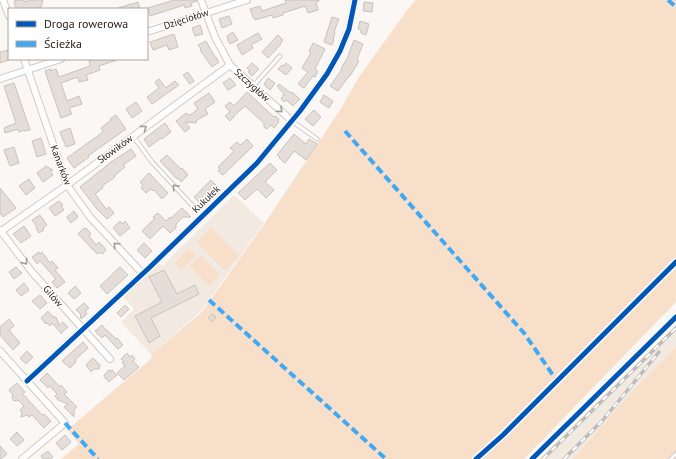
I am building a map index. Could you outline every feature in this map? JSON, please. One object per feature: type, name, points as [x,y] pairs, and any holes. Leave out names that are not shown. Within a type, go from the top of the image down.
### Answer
[{"type":"street","points":[[4,0],[8,13]]},
{"type":"street","name":"Szczygłów","points":[[201,0],[215,37],[230,65],[292,121]]},
{"type":"street","name":"Dzięciołów","points":[[148,32],[247,0]]},
{"type":"street","name":"Kukułek","points":[[28,381],[143,274],[257,163],[292,121],[327,74],[340,51],[349,29],[355,0]]},
{"type":"street","name":"Kanarków","points":[[24,60],[67,184],[90,217],[143,274]]},
{"type":"street","points":[[0,78],[58,60]]},
{"type":"street","name":"Słowików","points":[[0,231],[230,65]]},
{"type":"street","name":"Gilów","points":[[0,231],[32,272],[110,359]]},
{"type":"street","points":[[0,351],[65,423],[22,459]]},
{"type":"lane","points":[[253,86],[280,56]]},
{"type":"lane","points":[[292,121],[317,139]]},
{"type":"lane","points":[[133,136],[152,162],[202,216]]},
{"type":"lane","points":[[671,459],[676,454]]},
{"type":"shaded area","points":[[416,0],[676,0],[676,302],[524,459],[61,459],[79,444],[67,430],[152,358],[151,354],[201,313],[265,223],[340,110],[359,77]]},
{"type":"shaded area","points":[[234,195],[264,223],[201,311],[151,354],[121,322],[134,309],[123,297],[160,263],[162,266]]},
{"type":"shaded area","points":[[211,228],[239,256],[225,271],[197,242]]},
{"type":"shaded area","points":[[188,248],[196,255],[182,270],[175,263]]},
{"type":"shaded area","points":[[201,255],[220,275],[209,286],[190,266]]},
{"type":"shaded area","points":[[676,325],[676,459],[539,459]]},
{"type":"shaded area","points":[[676,347],[676,459],[573,459],[635,389]]},
{"type":"building","points":[[24,0],[24,2],[31,0],[43,0],[41,7],[38,8],[16,8],[14,1]]},
{"type":"building","points":[[174,0],[197,1],[191,3],[192,6],[185,8],[184,5],[150,16],[148,8]]},
{"type":"building","points":[[285,0],[319,0],[316,2],[318,10],[308,13],[305,6],[273,18],[272,15],[255,20],[253,17],[250,9],[260,6],[262,11],[286,3]]},
{"type":"building","points":[[138,2],[140,8],[118,8]]},
{"type":"building","points":[[364,2],[373,3],[372,12],[363,11]]},
{"type":"building","points":[[229,16],[232,24],[222,28],[219,19]]},
{"type":"building","points":[[332,17],[339,19],[334,32],[334,40],[332,45],[324,42]]},
{"type":"building","points":[[360,21],[369,24],[366,35],[361,33],[361,30],[358,29]]},
{"type":"building","points":[[200,25],[203,34],[195,36],[192,28]]},
{"type":"building","points":[[233,32],[238,40],[230,44],[227,36]]},
{"type":"building","points":[[258,33],[262,39],[251,45],[253,48],[242,55],[237,45]]},
{"type":"building","points":[[174,34],[178,47],[169,50],[167,45],[153,50],[150,42]]},
{"type":"building","points":[[278,35],[283,40],[268,58],[262,52]]},
{"type":"building","points":[[354,40],[363,44],[357,59],[359,61],[350,76],[338,91],[330,86],[341,71]]},
{"type":"building","points":[[206,41],[219,62],[212,67],[198,45]]},
{"type":"building","points":[[313,43],[325,49],[315,69],[318,71],[315,77],[313,76],[304,88],[298,84],[308,72],[302,68],[311,53],[309,52]]},
{"type":"building","points":[[8,50],[9,60],[0,63],[0,52]]},
{"type":"building","points":[[89,60],[117,60],[99,66],[100,70],[86,75],[88,80],[79,82],[78,77],[61,83],[67,101],[79,96],[82,104],[69,108],[72,114],[61,118],[45,71],[56,69],[59,77],[90,66]]},
{"type":"building","points":[[252,63],[259,69],[252,76],[248,72],[250,71],[247,68]]},
{"type":"building","points":[[286,63],[292,68],[286,75],[278,69]]},
{"type":"building","points":[[188,72],[194,81],[190,84],[183,75]]},
{"type":"building","points":[[230,78],[236,85],[228,90],[223,83]]},
{"type":"building","points":[[268,78],[275,83],[270,90],[264,84]]},
{"type":"building","points":[[159,79],[166,88],[175,81],[179,85],[152,104],[147,97],[159,88],[155,82]]},
{"type":"building","points":[[14,83],[30,130],[19,132],[18,129],[5,133],[4,128],[16,123],[4,86]]},
{"type":"building","points":[[279,84],[300,99],[293,106],[286,100],[284,102],[281,99],[284,94],[277,86]]},
{"type":"building","points":[[247,92],[274,117],[275,116],[279,119],[279,122],[274,128],[271,125],[267,129],[264,127],[264,123],[245,106],[230,121],[225,116],[230,112],[225,106],[230,102],[234,106]]},
{"type":"building","points":[[209,93],[215,102],[205,109],[208,114],[197,120],[196,123],[185,122],[190,128],[185,132],[176,121],[186,113],[191,115],[198,109],[194,103]]},
{"type":"building","points":[[324,95],[333,101],[329,108],[320,102]]},
{"type":"building","points":[[136,102],[142,111],[132,118],[126,109]]},
{"type":"building","points":[[314,110],[321,117],[313,126],[305,119]]},
{"type":"building","points":[[116,115],[126,129],[88,156],[89,157],[74,168],[67,158],[103,132],[101,128]]},
{"type":"building","points":[[165,123],[171,132],[149,147],[144,139]]},
{"type":"building","points":[[70,128],[75,144],[66,147],[60,132]]},
{"type":"building","points":[[294,134],[306,144],[309,139],[317,144],[306,160],[294,151],[285,163],[277,155]]},
{"type":"building","points":[[41,138],[46,154],[37,157],[32,141]]},
{"type":"building","points":[[247,139],[253,146],[223,175],[218,171],[220,169],[218,167],[234,151],[230,148],[237,142],[241,145]]},
{"type":"building","points":[[14,147],[19,163],[10,166],[4,150]]},
{"type":"building","points":[[131,149],[136,156],[123,165],[125,167],[114,176],[115,177],[102,186],[103,188],[95,194],[106,209],[109,207],[114,213],[107,219],[80,187],[111,162]]},
{"type":"building","points":[[167,155],[188,175],[181,182],[160,161]]},
{"type":"building","points":[[270,163],[277,170],[265,182],[274,190],[266,198],[257,189],[245,200],[238,193]]},
{"type":"building","points":[[46,166],[53,170],[50,171],[53,175],[43,182],[37,173]]},
{"type":"building","points":[[149,173],[168,193],[162,199],[154,190],[153,191],[151,189],[146,193],[141,188],[143,185],[140,182]]},
{"type":"building","points":[[29,179],[35,188],[26,195],[19,186]]},
{"type":"building","points":[[211,180],[218,187],[201,204],[194,197]]},
{"type":"building","points":[[0,188],[16,208],[3,217],[0,213]]},
{"type":"building","points":[[59,201],[63,205],[61,206],[64,210],[55,216],[49,208]]},
{"type":"building","points":[[182,208],[191,217],[183,217],[176,224],[176,228],[170,233],[163,226],[150,239],[142,231],[158,213],[166,221]]},
{"type":"building","points":[[74,211],[78,217],[71,223],[67,217]]},
{"type":"building","points":[[40,215],[47,225],[43,228],[44,230],[39,233],[32,220]]},
{"type":"building","points":[[120,221],[122,224],[125,221],[130,228],[120,236],[113,228]]},
{"type":"building","points":[[24,226],[31,236],[21,243],[13,234]]},
{"type":"building","points":[[86,228],[91,234],[89,236],[96,245],[99,242],[104,247],[106,250],[102,254],[100,252],[97,254],[78,234]]},
{"type":"building","points":[[144,243],[152,251],[145,258],[137,250]]},
{"type":"building","points":[[39,252],[40,254],[42,252],[50,263],[52,261],[58,268],[55,270],[65,282],[57,288],[52,282],[56,279],[40,261],[37,264],[32,257]]},
{"type":"building","points":[[16,267],[22,273],[14,279],[9,272]]},
{"type":"building","points":[[120,267],[128,275],[107,294],[100,286]]},
{"type":"building","points":[[164,270],[177,294],[195,285],[199,294],[151,318],[160,336],[149,343],[135,316],[162,302],[149,277]]},
{"type":"building","points":[[24,283],[29,290],[21,296],[16,290]]},
{"type":"building","points":[[75,286],[81,293],[74,299],[68,293]]},
{"type":"building","points":[[40,295],[47,303],[40,309],[32,301]]},
{"type":"building","points":[[84,303],[89,308],[85,311],[87,314],[81,319],[80,313],[76,310]]},
{"type":"building","points":[[125,305],[129,309],[121,317],[117,313]]},
{"type":"building","points":[[48,311],[53,317],[56,317],[59,325],[63,322],[68,327],[61,333],[52,323],[50,326],[47,323],[46,324],[41,318]]},
{"type":"building","points":[[212,314],[216,317],[212,322],[208,318]]},
{"type":"building","points":[[9,319],[14,326],[9,330],[20,343],[13,350],[0,335],[0,327]]},
{"type":"building","points":[[102,325],[123,345],[118,349],[105,335],[102,338],[95,331]]},
{"type":"building","points":[[83,342],[88,348],[75,360],[76,362],[70,368],[62,361]]},
{"type":"building","points":[[27,351],[33,357],[26,364],[20,358]]},
{"type":"building","points":[[127,353],[130,357],[132,355],[135,359],[133,361],[139,367],[124,380],[117,373],[125,366],[121,359]]},
{"type":"building","points":[[93,358],[100,365],[99,369],[94,369],[91,372],[86,365]]},
{"type":"building","points":[[109,370],[112,370],[117,375],[109,382],[104,375]]},
{"type":"building","points":[[47,373],[60,387],[61,385],[67,392],[64,394],[77,407],[74,410],[74,417],[64,407],[68,404],[58,400],[55,396],[57,394],[50,386],[48,388],[40,380]]},
{"type":"building","points":[[17,383],[25,392],[23,394],[42,415],[44,414],[51,421],[44,428],[32,415],[29,417],[27,415],[21,417],[22,412],[20,410],[24,406],[18,400],[14,401],[12,398],[13,395],[9,390]]},
{"type":"building","points":[[17,432],[24,440],[17,446],[10,439]]},
{"type":"building","points":[[65,435],[71,442],[62,450],[56,443]]},
{"type":"building","points":[[0,446],[7,454],[1,459],[0,459]]},
{"type":"building","points":[[48,451],[53,457],[50,459],[43,459],[41,456]]},
{"type":"railway","points":[[543,459],[676,328]]},
{"type":"railway","points":[[564,459],[603,420],[659,352]]},
{"type":"marked path","points":[[668,0],[676,7]]},
{"type":"marked path","points":[[345,131],[524,333],[557,381]]},
{"type":"marked path","points":[[209,300],[386,459]]},
{"type":"marked path","points":[[65,423],[98,459]]},
{"type":"cycle path","points":[[27,381],[150,267],[257,163],[300,111],[327,74],[340,51],[349,29],[355,0]]},
{"type":"cycle path","points":[[476,459],[503,435],[676,262]]},
{"type":"cycle path","points":[[532,459],[676,317]]}]
